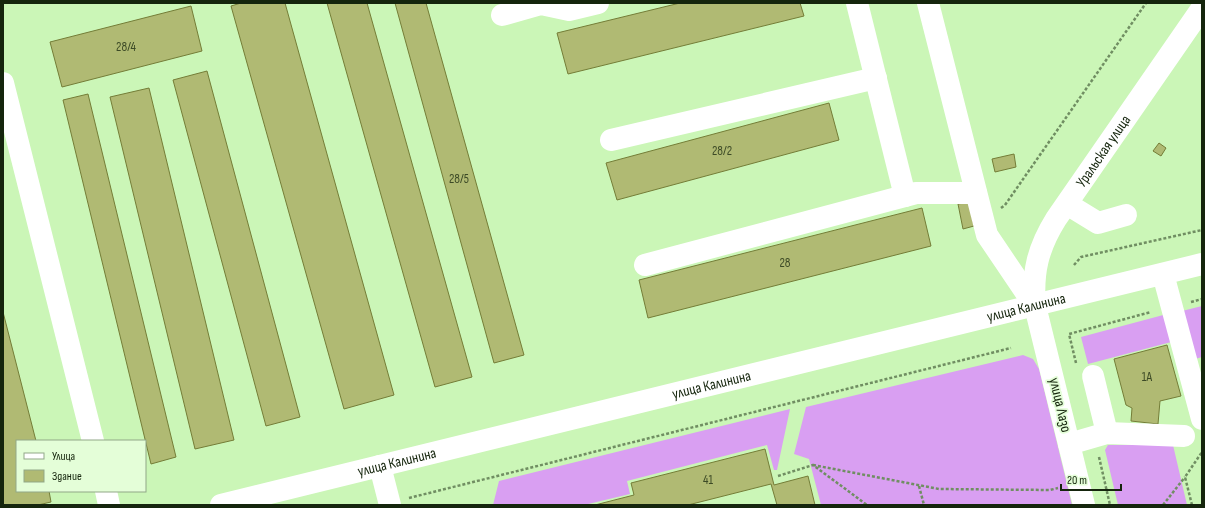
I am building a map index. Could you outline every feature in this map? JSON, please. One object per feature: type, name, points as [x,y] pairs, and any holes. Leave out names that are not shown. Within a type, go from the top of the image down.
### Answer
[{"type":"street","points":[[502,15],[541,4],[569,10],[598,3]]},
{"type":"street","points":[[857,3],[906,196]]},
{"type":"street","points":[[928,3],[987,235],[1036,306]]},
{"type":"street","name":"Уральская улица","points":[[1036,306],[1034,287],[1036,262],[1046,234],[1202,8]]},
{"type":"street","points":[[611,140],[876,78]]},
{"type":"street","points":[[3,83],[93,440]]},
{"type":"street","points":[[645,265],[916,193],[976,193]]},
{"type":"street","points":[[1067,204],[1098,222],[1126,215]]},
{"type":"street","name":"улица Калинина","points":[[221,505],[1202,264]]},
{"type":"street","points":[[1163,274],[1202,418]]},
{"type":"street","name":"улица Лазо","points":[[1036,306],[1084,505]]},
{"type":"street","points":[[1093,376],[1107,434]]},
{"type":"street","points":[[1069,444],[1107,434],[1184,436]]},
{"type":"street","points":[[380,466],[390,504]]},
{"type":"street","points":[[106,492],[109,505]]},
{"type":"path","points":[[984,224],[1005,205],[1146,3]]},
{"type":"path","points":[[1074,265],[1081,257],[1202,230]]},
{"type":"path","points":[[1069,334],[1202,299]]},
{"type":"path","points":[[390,504],[1011,348]]},
{"type":"path","points":[[1163,505],[1202,452]]},
{"type":"path","points":[[778,476],[813,465],[939,489],[1050,490],[1103,476]]},
{"type":"path","points":[[813,465],[867,505]]},
{"type":"path","points":[[1185,477],[1192,505]]},
{"type":"path","points":[[919,486],[924,505]]},
{"type":"shaded area","points":[[1202,306],[1202,357],[1195,359],[1182,311]]},
{"type":"shaded area","points":[[1167,314],[1175,341],[1088,364],[1081,337]]},
{"type":"shaded area","points":[[1023,355],[1033,359],[1039,369],[1072,505],[821,505],[809,459],[794,454],[806,407]]},
{"type":"shaded area","points":[[790,409],[777,470],[774,470],[767,445],[627,481],[630,494],[584,505],[493,505],[499,481]]},
{"type":"shaded area","points":[[1108,445],[1173,445],[1187,505],[1118,505],[1105,450]]},
{"type":"building","points":[[241,3],[285,3],[394,395],[344,409],[231,6]]},
{"type":"building","points":[[327,3],[367,3],[472,377],[435,387]]},
{"type":"building","points":[[395,3],[426,3],[524,355],[494,363]]},
{"type":"building","points":[[680,3],[800,3],[804,16],[568,74],[557,33]]},
{"type":"building","points":[[191,6],[202,51],[62,87],[50,42]]},
{"type":"building","points":[[207,71],[300,417],[266,426],[173,80]]},
{"type":"building","points":[[149,88],[234,440],[195,449],[110,97]]},
{"type":"building","points":[[88,94],[176,457],[151,464],[146,440],[63,100]]},
{"type":"building","points":[[829,103],[839,140],[617,200],[606,163]]},
{"type":"building","points":[[1159,143],[1166,148],[1161,156],[1153,151]]},
{"type":"building","points":[[1014,154],[1016,167],[995,172],[992,159]]},
{"type":"building","points":[[969,202],[974,226],[963,229],[958,204]]},
{"type":"building","points":[[922,208],[931,246],[648,318],[639,280]]},
{"type":"building","points":[[3,312],[36,440],[16,440],[16,492],[49,492],[51,502],[38,505],[3,505]]},
{"type":"building","points":[[1167,345],[1181,396],[1160,401],[1158,424],[1131,421],[1132,408],[1126,405],[1114,359]]},
{"type":"building","points":[[765,449],[774,485],[808,476],[815,505],[777,505],[771,484],[688,505],[595,505],[634,495],[631,483]]}]
